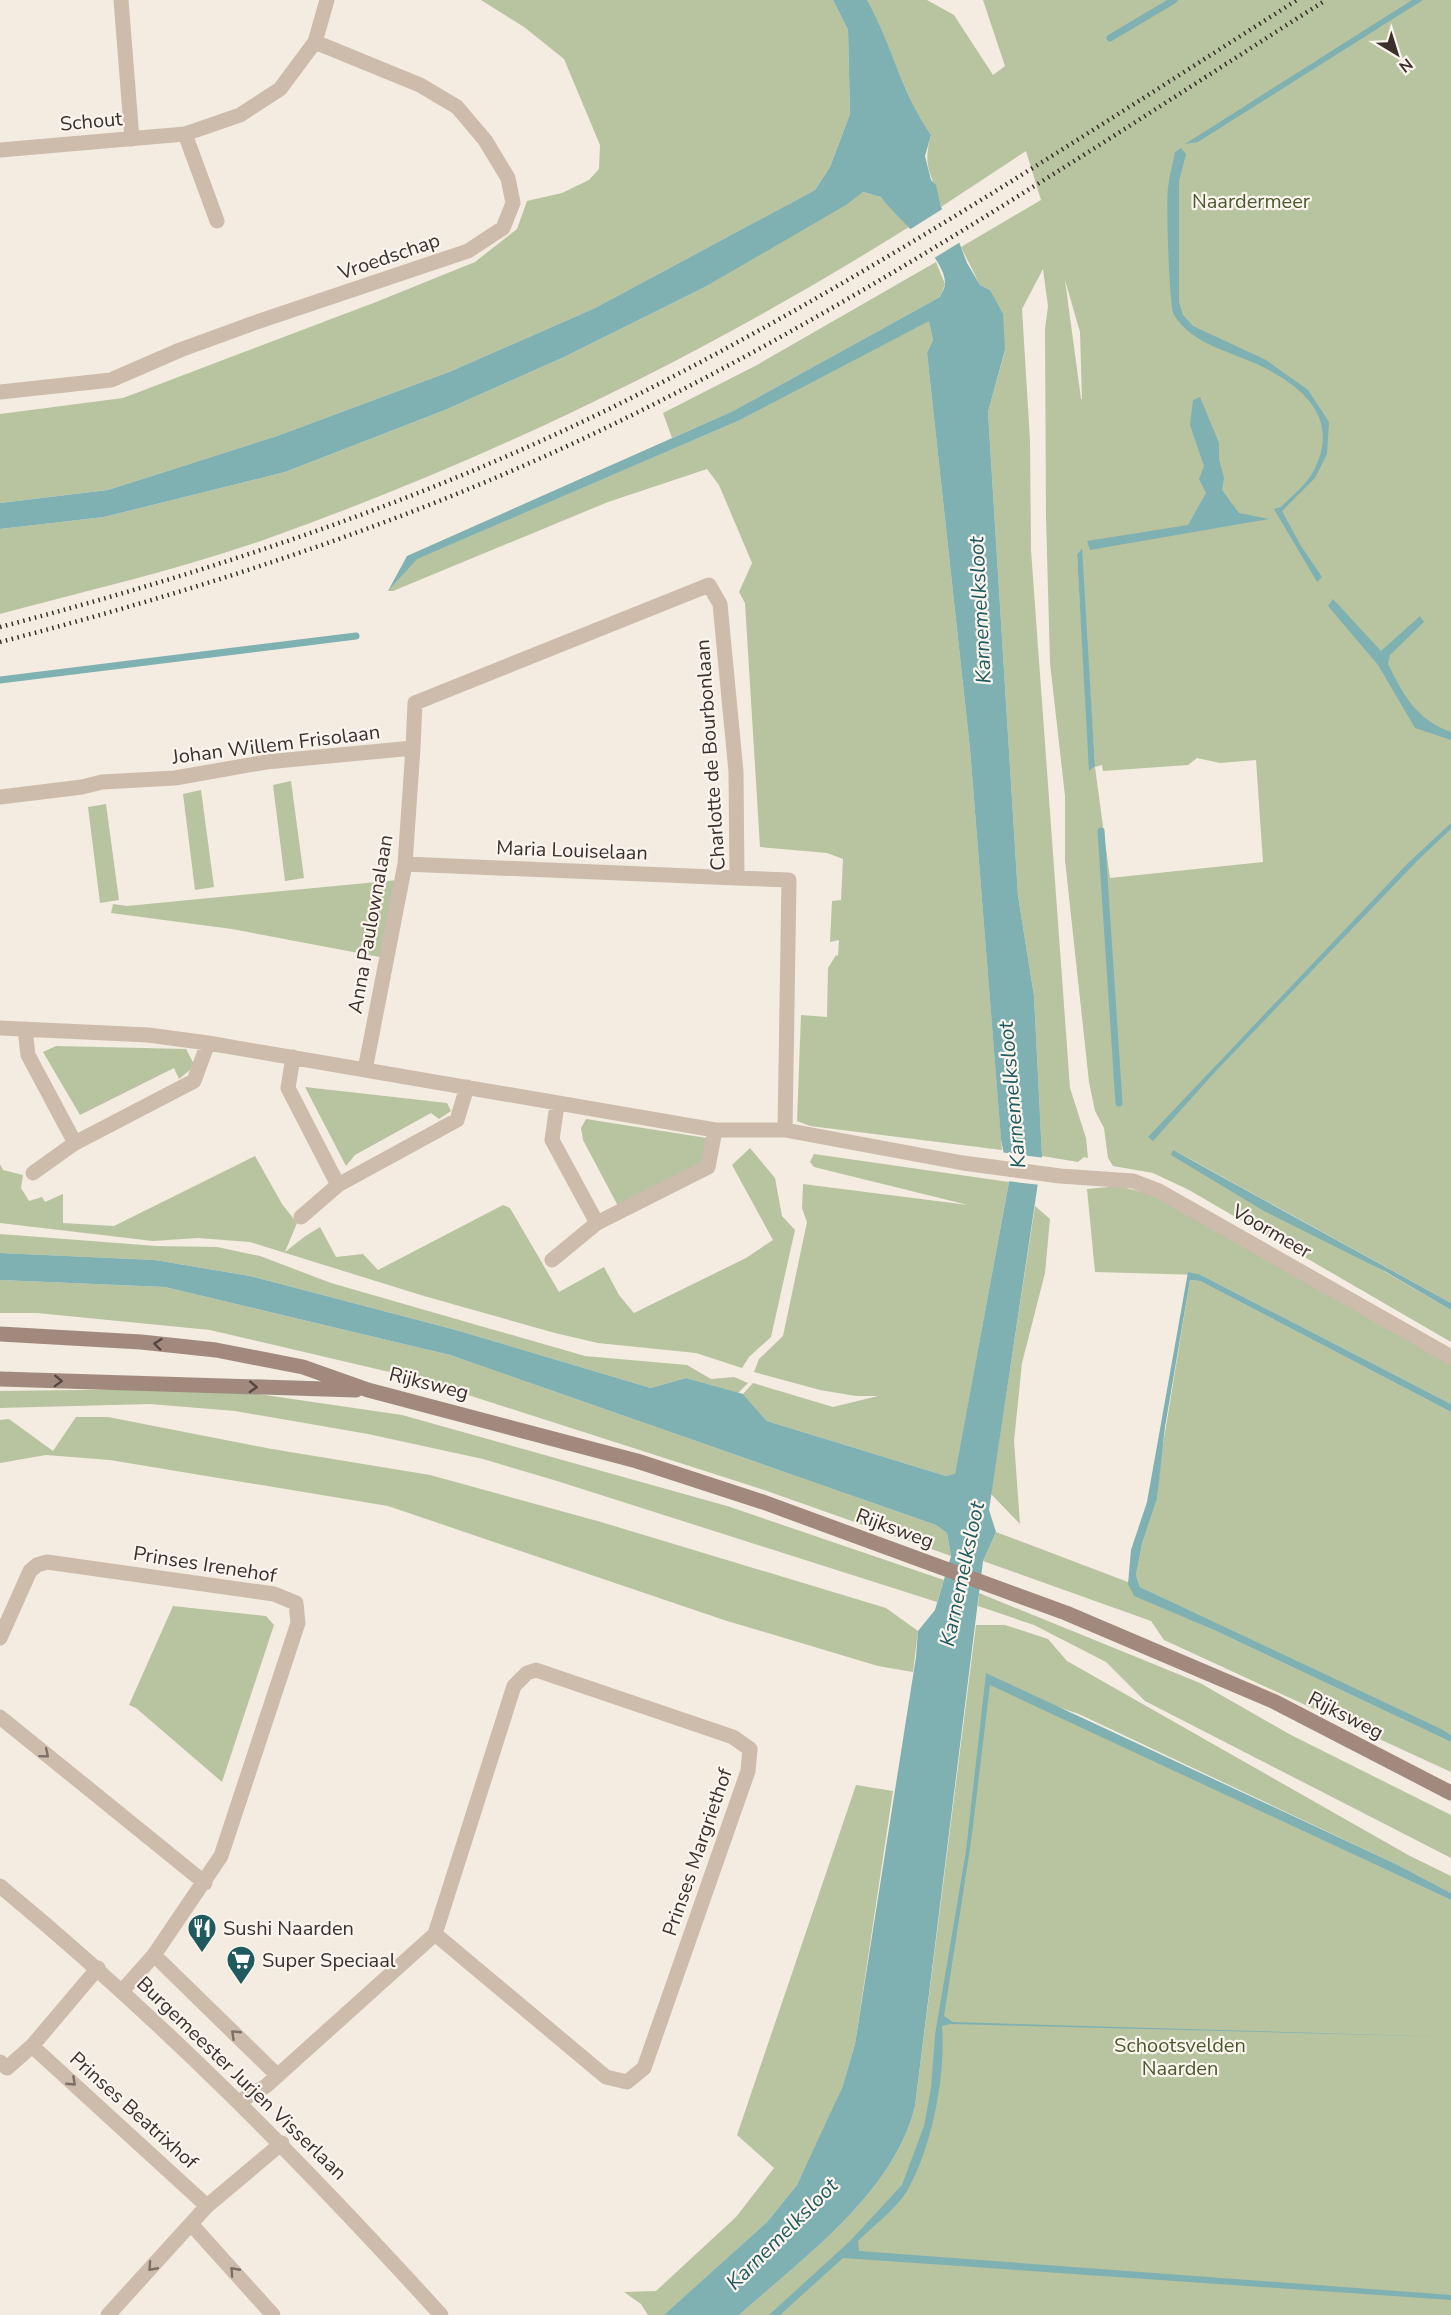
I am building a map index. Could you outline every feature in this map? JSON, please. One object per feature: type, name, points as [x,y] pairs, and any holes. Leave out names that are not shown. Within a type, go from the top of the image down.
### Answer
[{"type":"main road","name":"Rijksweg","points":[[0,1334],[141,1342],[216,1350],[303,1367],[368,1389],[637,1461],[940,1566],[1066,1613],[1275,1702],[1451,1793]]},
{"type":"main road","name":"Rijksweg","points":[[0,1379],[196,1384],[302,1390],[368,1389]]},
{"type":"street","points":[[121,0],[132,139]]},
{"type":"street","name":"Schout","points":[[0,150],[185,134],[240,116],[280,89],[315,42],[327,0]]},
{"type":"street","name":"Vroedschap","points":[[0,392],[111,380],[244,327],[468,251],[503,228],[513,203],[508,178],[485,140],[457,107],[420,86],[315,42]]},
{"type":"street","points":[[185,134],[217,221]]},
{"type":"street","name":"Charlotte de Bourbonlaan","points":[[413,748],[415,704],[709,585],[720,604],[736,772],[736,878],[789,880],[785,1130]]},
{"type":"street","name":"Johan Willem Frisolaan","points":[[0,797],[82,787],[102,782],[175,778],[266,762],[413,748]]},
{"type":"street","name":"Anna Paulownalaan","points":[[365,1070],[405,864],[413,748]]},
{"type":"street","name":"Maria Louiselaan","points":[[405,864],[736,878]]},
{"type":"street","name":"Voormeer","points":[[0,1028],[148,1035],[208,1043],[715,1130],[785,1130],[963,1163],[1053,1175],[1133,1181],[1159,1191],[1451,1357]]},
{"type":"street","points":[[25,1029],[28,1055],[75,1143]]},
{"type":"street","points":[[33,1173],[75,1143],[194,1081],[208,1043]]},
{"type":"street","points":[[293,1058],[288,1088],[338,1185]]},
{"type":"street","points":[[301,1217],[338,1185],[458,1120],[467,1087]]},
{"type":"street","points":[[557,1104],[552,1140],[597,1223]]},
{"type":"street","points":[[552,1260],[597,1223],[708,1167],[715,1130]]},
{"type":"street","name":"Prinses Irenehof","points":[[0,1638],[30,1571],[37,1565],[47,1562],[274,1594],[296,1603],[298,1623],[221,1856],[206,1883],[154,1955],[123,1990]]},
{"type":"street","name":"Prinses Margriethof","points":[[536,1670],[579,1684],[733,1737],[750,1749],[748,1771],[644,2068],[627,2082],[606,2077],[435,1934],[514,1686],[527,1673],[536,1670]]},
{"type":"street","points":[[0,1717],[206,1883]]},
{"type":"street","name":"Burgemeester Jurjen Visserlaan","points":[[0,1886],[123,1990],[240,2101],[282,2143],[441,2315]]},
{"type":"street","points":[[240,2101],[266,2086],[435,1934]]},
{"type":"street","name":"Burgemeester Jurjen Visserlaan","points":[[154,1955],[277,2075]]},
{"type":"street","points":[[2,2068],[32,2046],[98,1968]]},
{"type":"street","name":"Prinses Beatrixhof","points":[[32,2046],[207,2206]]},
{"type":"street","points":[[108,2315],[207,2206],[282,2143]]},
{"type":"street","points":[[191,2224],[273,2315]]},
{"type":"green space","points":[[481,0],[833,0],[848,30],[850,114],[830,167],[815,190],[595,308],[449,372],[277,436],[108,490],[0,503],[0,414],[123,398],[376,302],[475,262],[517,229],[527,201],[562,193],[589,180],[599,169],[600,145],[564,59],[524,27]]},
{"type":"green space","name":"Naardermeer","points":[[867,0],[927,0],[954,15],[993,75],[1005,66],[983,0],[1451,0],[1451,1303],[1174,1150],[1451,1310],[1451,1342],[1189,1190],[1153,1173],[1113,1166],[1108,1158],[1104,1128],[1095,1111],[1089,1082],[1065,860],[1065,796],[1050,663],[1046,517],[1045,329],[1048,306],[1043,269],[1022,309],[1030,440],[1031,550],[1070,1088],[1086,1138],[1088,1158],[1084,1157],[1078,1162],[1042,1156],[1034,996],[1018,896],[988,412],[1005,351],[990,290],[980,285],[961,247],[1041,200],[1026,151],[941,207],[928,165],[931,135],[919,119]],"holes":[[[1065,280],[1080,332],[1082,399],[1081,399]],[[1081,549],[1095,766],[1090,770],[1077,554]],[[1197,758],[1220,763],[1256,760],[1263,862],[1110,878],[1095,767],[1102,765],[1103,771],[1188,765]]]},
{"type":"green space","points":[[863,192],[881,197],[909,227],[756,318],[598,400],[435,473],[269,538],[169,569],[0,614],[0,529],[104,517],[285,472],[445,410],[564,357],[703,288]]},
{"type":"green space","points":[[936,262],[945,284],[940,297],[733,411],[672,438],[663,413],[757,365]]},
{"type":"green space","points":[[929,320],[933,340],[927,353],[970,749],[1002,1150],[810,1126],[797,1121],[801,1015],[827,1017],[828,968],[836,955],[838,956],[839,940],[830,942],[832,901],[841,900],[843,859],[827,853],[760,847],[745,603],[739,592],[752,563],[719,485],[707,469],[608,502],[393,591],[388,591],[416,559],[738,421]]},
{"type":"green space","points":[[291,781],[304,878],[285,881],[273,785]]},
{"type":"green space","points":[[201,790],[214,887],[195,890],[183,794]]},
{"type":"green space","points":[[106,804],[119,900],[100,903],[88,807]]},
{"type":"green space","points":[[398,880],[385,958],[232,929],[111,913],[113,904],[127,906]]},
{"type":"green space","points":[[56,1046],[186,1049],[195,1066],[179,1079],[174,1068],[80,1115],[43,1052]]},
{"type":"green space","points":[[305,1087],[447,1103],[451,1111],[439,1119],[431,1113],[355,1155],[346,1166]]},
{"type":"green space","points":[[586,1119],[713,1139],[711,1162],[618,1206],[583,1140],[581,1128]]},
{"type":"green space","points":[[750,1148],[775,1178],[782,1216],[795,1230],[771,1337],[749,1357],[742,1368],[696,1353],[598,1343],[555,1333],[424,1296],[250,1242],[198,1238],[153,1241],[0,1223],[0,1164],[3,1170],[23,1175],[21,1188],[29,1201],[42,1197],[45,1202],[63,1194],[63,1223],[114,1226],[255,1156],[282,1204],[297,1223],[285,1252],[320,1227],[336,1257],[363,1254],[378,1270],[503,1205],[510,1208],[559,1292],[604,1267],[619,1295],[634,1313],[746,1258],[773,1240],[732,1165]]},
{"type":"green space","points":[[814,1154],[1009,1182],[955,1475],[946,1476],[767,1421],[743,1394],[753,1383],[833,1407],[878,1396],[856,1396],[820,1390],[754,1372],[759,1359],[783,1336],[807,1222],[802,1208],[803,1184],[968,1205],[814,1167],[810,1162]]},
{"type":"green space","points":[[1118,1186],[1150,1194],[1451,1361],[1451,1404],[1201,1275],[1095,1272],[1087,1189]]},
{"type":"green space","points":[[1035,1206],[1050,1219],[1045,1273],[1022,1363],[1014,1441],[1020,1524],[991,1494]]},
{"type":"green space","points":[[0,1234],[156,1246],[217,1247],[260,1256],[331,1283],[585,1356],[687,1365],[711,1379],[734,1377],[748,1383],[738,1393],[686,1378],[651,1388],[456,1330],[250,1276],[155,1260],[0,1253]]},
{"type":"green space","points":[[0,1280],[165,1287],[450,1355],[936,1525],[947,1533],[951,1556],[761,1489],[415,1378],[210,1330],[37,1313],[0,1313]]},
{"type":"green space","points":[[1190,1280],[1200,1281],[1451,1412],[1451,1735],[1140,1587],[1136,1575],[1142,1544],[1157,1499],[1161,1457]]},
{"type":"green space","points":[[159,1389],[258,1394],[402,1415],[727,1506],[944,1580],[937,1602],[483,1459],[368,1434],[235,1411],[150,1404],[0,1408],[0,1391]]},
{"type":"green space","points":[[76,1417],[108,1417],[272,1449],[430,1475],[601,1522],[886,1608],[918,1631],[913,1672],[878,1666],[724,1620],[388,1506],[110,1460],[46,1455],[0,1463],[0,1420],[9,1419],[53,1451]]},
{"type":"green space","points":[[996,1532],[1128,1582],[1135,1596],[1216,1631],[1451,1742],[1451,1772],[1164,1640],[1151,1621],[983,1561]]},
{"type":"green space","points":[[979,1593],[1200,1683],[1291,1735],[1451,1815],[1451,1858],[1145,1701],[1106,1662],[1034,1625],[978,1606]]},
{"type":"green space","points":[[173,1606],[266,1616],[274,1625],[222,1782],[136,1708],[129,1705]]},
{"type":"green space","name":"Schootsvelden Naarden","points":[[976,1625],[1005,1625],[1048,1639],[1067,1661],[1410,1856],[1451,1876],[1451,1893],[1398,1865],[1079,1714],[990,1684],[1451,1900],[1451,2315],[739,2315],[817,2247],[867,2195],[888,2167],[904,2138],[915,2106]]},
{"type":"green space","points":[[856,1785],[893,1791],[855,2044],[842,2088],[797,2185],[767,2222],[664,2315],[648,2315],[641,2304],[624,2292],[656,2291],[736,2217],[774,2168],[737,2135]]},
{"type":"water","name":"Karnemelksloot","points":[[833,0],[867,0],[912,103],[931,135],[925,156],[931,180],[936,185],[941,207],[967,263],[980,285],[990,290],[1003,314],[1005,350],[988,412],[1018,896],[1034,996],[1042,1156],[989,1510],[996,1532],[983,1561],[915,2106],[904,2138],[888,2167],[867,2195],[817,2247],[739,2315],[664,2315],[767,2222],[797,2185],[842,2088],[855,2044],[916,1657],[918,1631],[935,1610],[951,1556],[947,1533],[936,1525],[450,1355],[165,1287],[0,1280],[0,1253],[155,1260],[250,1276],[456,1330],[651,1388],[686,1378],[743,1394],[767,1421],[946,1476],[955,1474],[1009,1182],[1001,1139],[970,749],[927,353],[933,340],[929,321],[738,421],[417,559],[388,591],[407,556],[733,411],[940,297],[945,286],[943,273],[929,250],[881,197],[863,192],[846,205],[703,288],[564,357],[445,410],[285,472],[104,517],[0,529],[0,503],[108,490],[277,436],[449,372],[595,308],[815,190],[830,167],[850,114],[848,30]]},
{"type":"water","points":[[1412,0],[1423,0],[1198,142],[1185,144]]},
{"type":"water","points":[[1181,148],[1186,154],[1179,181],[1179,302],[1183,315],[1193,326],[1266,360],[1308,390],[1329,422],[1327,454],[1315,478],[1282,511],[1301,546],[1322,577],[1317,582],[1274,509],[1281,507],[1314,470],[1321,452],[1323,436],[1314,408],[1292,385],[1278,375],[1202,341],[1191,334],[1174,315],[1169,275],[1167,197],[1175,152]]},
{"type":"water","points":[[1200,397],[1219,443],[1219,459],[1224,478],[1222,490],[1239,513],[1269,519],[1090,550],[1087,541],[1188,525],[1206,493],[1199,479],[1204,466],[1190,425],[1193,400]]},
{"type":"water","points":[[1082,548],[1095,766],[1089,771],[1077,554]]},
{"type":"water","points":[[1333,599],[1381,651],[1420,616],[1424,622],[1390,655],[1388,664],[1412,705],[1439,727],[1451,732],[1451,740],[1415,728],[1378,665],[1328,606]]},
{"type":"water","points":[[1451,823],[1451,829],[1419,859],[1215,1072],[1153,1141],[1148,1137],[1408,863]]},
{"type":"water","points":[[1173,1150],[1451,1303],[1451,1310],[1386,1272],[1264,1211],[1171,1155]]},
{"type":"water","points":[[1188,1272],[1201,1275],[1451,1404],[1451,1412],[1200,1281],[1190,1280],[1165,1427],[1157,1499],[1142,1544],[1136,1575],[1140,1587],[1441,1729],[1451,1735],[1451,1742],[1216,1631],[1134,1596],[1128,1584],[1131,1550],[1147,1502]]},
{"type":"water","points":[[986,1673],[1398,1865],[1451,1893],[1451,1900],[990,1685],[971,1842],[944,2016],[953,2022],[1451,2037],[950,2024],[942,2026],[942,2066],[939,2088],[924,2154],[907,2191],[891,2211],[858,2241],[859,2251],[1451,2295],[1451,2300],[843,2258],[780,2315],[769,2315],[849,2242],[902,2185],[924,2126],[931,2088],[935,2035],[966,1851]]},
{"type":"pier","points":[[944,208],[962,241],[931,260],[909,230]]},
{"type":"pier","points":[[1000,1152],[1045,1158],[1041,1185],[1006,1181]]},
{"type":"waterway","points":[[1110,38],[1174,0]]},
{"type":"waterway","points":[[0,680],[356,636]]},
{"type":"waterway","points":[[1101,831],[1119,1103]]},
{"type":"railway","points":[[0,627],[163,581],[324,528],[403,499],[559,433],[635,396],[805,305],[971,206],[1297,0]]},
{"type":"railway","points":[[0,642],[147,601],[292,555],[436,502],[576,442],[674,394],[864,289],[1050,176],[1326,0]]},
{"type":"place","name":"Sushi Naarden","points":[[202,1954]]},
{"type":"place","name":"Super Speciaal","points":[[241,1986]]}]
